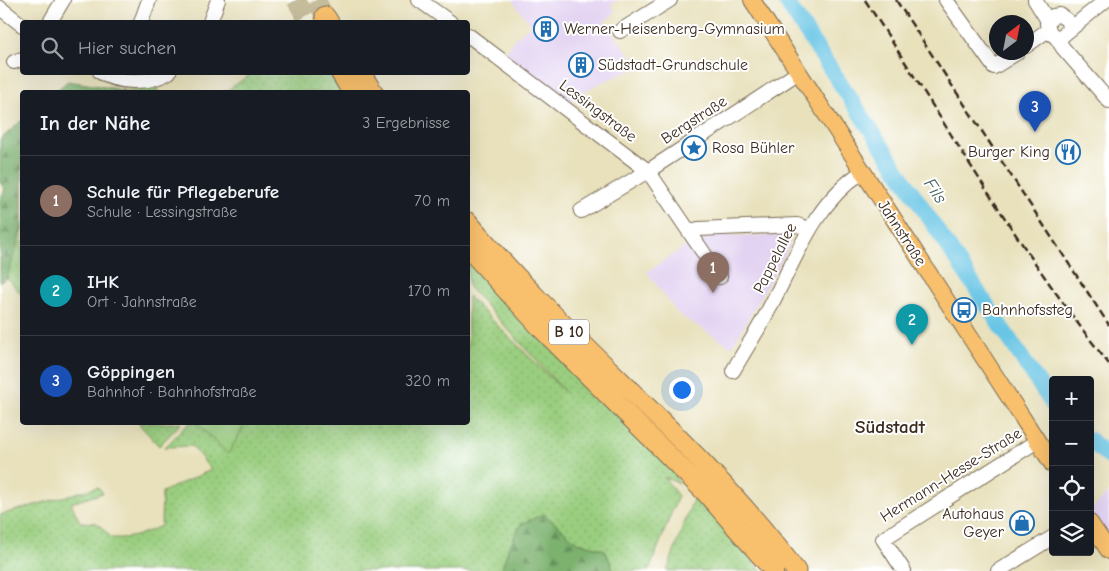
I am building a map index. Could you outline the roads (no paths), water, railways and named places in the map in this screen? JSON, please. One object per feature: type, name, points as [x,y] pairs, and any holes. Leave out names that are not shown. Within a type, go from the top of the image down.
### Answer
[{"type":"highway","points":[[342,75],[351,90]]},
{"type":"highway","points":[[362,75],[372,90]]},
{"type":"highway","name":"B 10","points":[[470,224],[552,316],[676,436],[714,476],[796,571]]},
{"type":"highway","name":"B 10","points":[[470,250],[541,328],[674,459],[774,571]]},
{"type":"main road","name":"Jahnstraße","points":[[752,0],[1049,459]]},
{"type":"main road","points":[[1094,529],[1109,551]]},
{"type":"street","points":[[51,20],[63,0]]},
{"type":"street","points":[[142,20],[149,0]]},
{"type":"street","points":[[211,20],[218,0]]},
{"type":"street","points":[[420,0],[447,20]]},
{"type":"street","points":[[620,31],[670,0]]},
{"type":"street","points":[[946,0],[994,67],[1005,60]]},
{"type":"street","points":[[1035,0],[1063,48],[1109,101]]},
{"type":"street","points":[[1051,29],[1065,35],[1067,24],[1097,0]]},
{"type":"street","points":[[1067,24],[1086,19],[1106,0]]},
{"type":"street","points":[[0,8],[20,23]]},
{"type":"street","points":[[1034,41],[1051,29],[1056,15],[1067,24]]},
{"type":"street","name":"Lessingstraße","points":[[470,37],[648,171],[720,277]]},
{"type":"street","name":"Bergstraße","points":[[581,210],[648,171],[799,72]]},
{"type":"street","points":[[108,75],[125,81],[141,76]]},
{"type":"street","name":"Pappelallee","points":[[733,371],[770,308],[809,229],[837,190],[862,172]]},
{"type":"street","points":[[690,232],[698,229],[797,225],[809,229]]},
{"type":"street","name":"Hermann-Hesse-Straße","points":[[904,571],[883,539],[1037,442]]},
{"type":"street","points":[[998,571],[1049,539]]},
{"type":"waterway","name":"Fils","points":[[785,0],[1049,399]]},
{"type":"waterway","name":"Fils","points":[[1094,444],[1109,457]]},
{"type":"tunnel","points":[[296,0],[308,20]]},
{"type":"tunnel","points":[[316,0],[325,16]]},
{"type":"railway","points":[[865,0],[1013,231],[1076,321],[1109,364]]},
{"type":"railway","points":[[896,0],[1109,325]]},
{"type":"place","name":"Werner-Heisenberg-Gymnasium","points":[[546,29]]},
{"type":"place","name":"Südstadt-Grundschule","points":[[581,65]]},
{"type":"place","name":"Göppingen","points":[[1035,132]]},
{"type":"place","name":"Rosa Bühler","points":[[694,148]]},
{"type":"place","name":"Burger King","points":[[1068,152]]},
{"type":"place","name":"Schule für Pflegeberufe","points":[[713,293]]},
{"type":"place","name":"Bahnhofssteg","points":[[964,310]]},
{"type":"place","name":"IHK","points":[[912,345]]},
{"type":"place","name":"Autohaus Geyer","points":[[1022,523]]},
{"type":"district","name":"Südstadt","points":[[890,427]]}]
